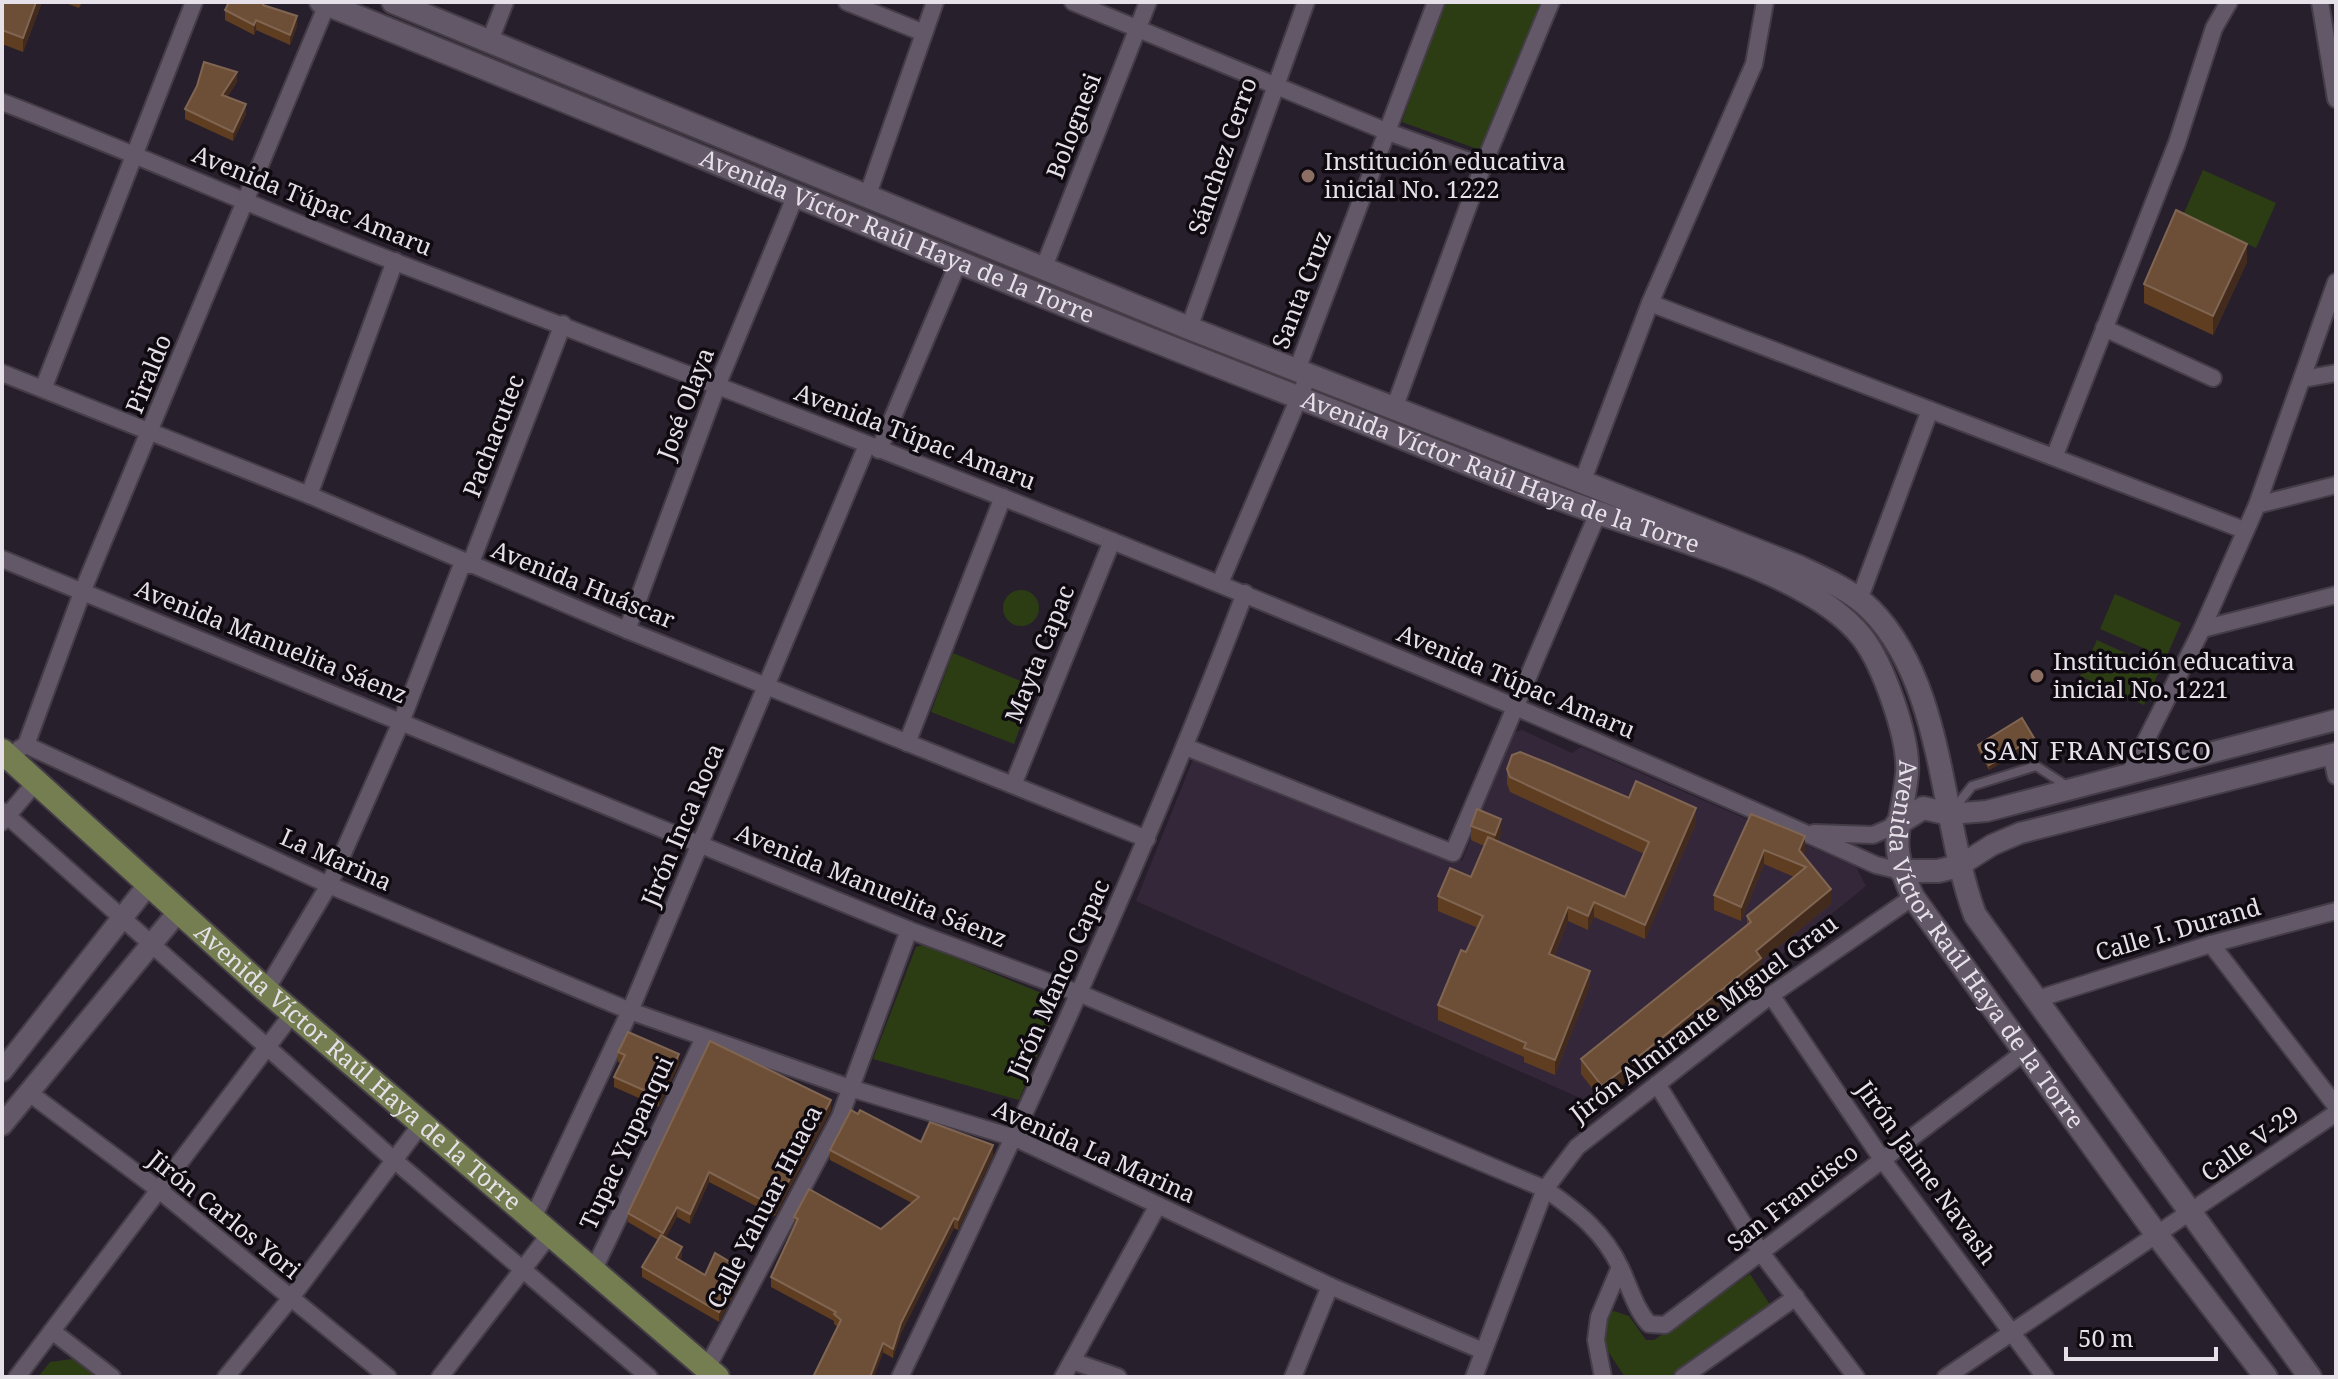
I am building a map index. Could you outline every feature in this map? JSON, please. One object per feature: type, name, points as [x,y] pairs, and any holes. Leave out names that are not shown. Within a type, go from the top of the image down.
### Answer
[{"type":"main road","name":"Avenida Víctor Raúl Haya de la Torre","points":[[393,2],[1189,328],[1395,406],[1797,566],[1827,579],[1859,600],[1893,638],[1919,688],[1950,814],[1959,866],[1975,915],[2310,1377]]},
{"type":"main road","name":"Avenida Víctor Raúl Haya de la Torre","points":[[325,3],[958,263],[1598,513],[1708,549],[1797,588],[1847,621],[1875,660],[1904,745],[1908,770],[1896,825],[1901,871],[1913,897],[2027,1050],[2157,1235],[2266,1377]]},
{"type":"main road","name":"Avenida Víctor Raúl Haya de la Torre","points":[[12,750],[36,782],[178,912],[712,1372]]},
{"type":"main road","points":[[1896,825],[1923,808],[1950,814]]},
{"type":"main road","points":[[1901,871],[1938,871],[1959,866]]},
{"type":"street","points":[[43,389],[194,2]]},
{"type":"street","points":[[489,43],[505,2]]},
{"type":"street","points":[[847,2],[924,33]]},
{"type":"street","points":[[867,197],[935,2]]},
{"type":"street","points":[[1073,2],[1273,86],[1483,166]]},
{"type":"street","name":"Bolognesi","points":[[1044,267],[1148,2]]},
{"type":"street","name":"Sánchez Cerro","points":[[1189,328],[1273,86],[1306,2]]},
{"type":"street","name":"Santa Cruz","points":[[1220,583],[1300,398],[1303,372],[1436,2]]},
{"type":"street","points":[[1395,406],[1483,166],[1551,2]]},
{"type":"street","points":[[1583,480],[1650,303],[1754,64],[1765,2]]},
{"type":"street","points":[[2320,2],[2336,99]]},
{"type":"street","name":"Piraldo","points":[[12,750],[151,432],[247,202],[325,3]]},
{"type":"street","points":[[2055,455],[2177,143],[2214,28],[2227,4]]},
{"type":"street","name":"Avenida Túpac Amaru","points":[[2,102],[137,154],[395,261],[563,324],[1245,593],[1517,707],[1876,865],[1901,871]]},
{"type":"street","name":"José Olaya","points":[[627,630],[717,386],[795,197]]},
{"type":"street","points":[[309,495],[395,261]]},
{"type":"street","name":"Jirón Inca Roca","points":[[440,1377],[524,1268],[766,686],[958,263]]},
{"type":"street","points":[[2130,772],[2202,629],[2257,505],[2336,282]]},
{"type":"street","points":[[1650,303],[2055,455],[2244,530]]},
{"type":"street","name":"Pachacutec","points":[[266,990],[329,885],[467,564],[563,324]]},
{"type":"street","points":[[2104,328],[2213,378]]},
{"type":"street","name":"Avenida Huáscar","points":[[2,373],[309,495],[627,630],[1147,839]]},
{"type":"street","points":[[2303,379],[2336,373]]},
{"type":"street","points":[[1859,600],[1930,410]]},
{"type":"street","points":[[2257,505],[2336,485]]},
{"type":"street","points":[[907,743],[1003,497]]},
{"type":"street","points":[[1186,747],[1453,853],[1598,513]]},
{"type":"street","name":"Mayta Capac","points":[[1013,785],[1112,541]]},
{"type":"street","name":"Avenida Manuelita Sáenz","points":[[2,559],[909,930],[1081,994],[1545,1189],[1586,1218],[1620,1267],[1639,1313],[1649,1324],[1665,1325]]},
{"type":"street","name":"Jirón Manco Capac","points":[[900,1377],[1081,994],[1186,747],[1245,593]]},
{"type":"street","points":[[2202,629],[2336,595]]},
{"type":"street","points":[[1950,814],[1987,811],[2068,787],[2336,720]]},
{"type":"street","name":"La Marina","points":[[12,750],[630,1011]]},
{"type":"street","points":[[1959,866],[1992,845],[2020,833],[2334,754],[2336,776]]},
{"type":"street","points":[[36,782],[4,817],[152,943],[394,1160],[649,1377]]},
{"type":"street","name":"Avenida Túpac Amaru","points":[[1804,833],[1873,835],[1896,825]]},
{"type":"street","points":[[2,1071],[148,885]]},
{"type":"street","name":"Jirón Almirante Miguel Grau","points":[[1474,1377],[1545,1189],[1577,1147],[1771,995],[1913,897]]},
{"type":"street","name":"Calle I. Durand","points":[[2034,1000],[2211,944],[2336,911]]},
{"type":"street","points":[[2,1125],[178,912]]},
{"type":"street","name":"Calle Yahuar Huaca","points":[[712,1372],[820,1158],[850,1088],[909,930]]},
{"type":"street","points":[[2211,944],[2336,1106]]},
{"type":"street","name":"Jirón Jaime Navash","points":[[1771,995],[1882,1159],[2045,1377]]},
{"type":"street","name":"Avenida La Marina","points":[[630,1011],[850,1088],[1015,1138],[1330,1286],[1483,1351]]},
{"type":"street","points":[[17,1377],[293,1013]]},
{"type":"street","name":"Tupac Yupanqui","points":[[594,1269],[704,1038]]},
{"type":"street","name":"San Francisco","points":[[1665,1325],[2027,1050]]},
{"type":"street","points":[[1657,1084],[1762,1254],[1856,1377]]},
{"type":"street","name":"Jirón Carlos Yori","points":[[28,1092],[159,1190],[388,1377]]},
{"type":"street","name":"Calle V-29","points":[[1946,1377],[2336,1113]]},
{"type":"street","points":[[226,1377],[290,1299],[422,1123]]},
{"type":"street","points":[[1063,1377],[1158,1205]]},
{"type":"street","points":[[1603,1377],[1596,1340],[1599,1317],[1620,1267]]},
{"type":"street","points":[[1293,1377],[1330,1286]]},
{"type":"street","points":[[1683,1377],[1796,1297]]},
{"type":"street","points":[[52,1331],[112,1377]]},
{"type":"street","points":[[1072,1361],[1118,1377]]},
{"type":"lane","points":[[1950,814],[1972,786],[2036,766],[2068,787]]},
{"type":"shaded area","points":[[1522,730],[1572,753],[1581,747],[1856,867],[1866,886],[1596,1105],[1136,901],[1194,757],[1462,861],[1513,733]]},
{"type":"green space","points":[[1444,2],[1544,2],[1480,150],[1402,122]]},
{"type":"green space","points":[[2203,170],[2276,203],[2256,248],[2183,215]]},
{"type":"green space","points":[[1021,590],[1034,595],[1039,608],[1034,621],[1021,626],[1008,621],[1003,608],[1008,595]]},
{"type":"green space","points":[[2115,594],[2181,623],[2166,658],[2100,629]]},
{"type":"green space","points":[[2097,640],[2160,669],[2144,705],[2080,676]]},
{"type":"green space","points":[[953,653],[1035,687],[1014,744],[931,712]]},
{"type":"green space","points":[[924,945],[1056,999],[1058,1006],[1019,1100],[873,1059],[916,947]]},
{"type":"green space","points":[[1750,1274],[1772,1308],[1675,1377],[1625,1377],[1601,1341],[1606,1315],[1614,1311],[1629,1316],[1646,1340],[1654,1340]]},
{"type":"green space","points":[[72,1359],[96,1377],[38,1377],[50,1362]]},
{"type":"building","points":[[2,2],[36,2],[23,38],[2,30]]},
{"type":"building","points":[[229,2],[264,2],[263,5],[297,16],[290,35],[256,20],[254,25],[225,10]]},
{"type":"building","points":[[204,62],[237,72],[222,95],[246,104],[233,132],[185,109],[197,86]]},
{"type":"building","points":[[2176,210],[2247,244],[2213,316],[2144,284]]},
{"type":"building","points":[[2022,718],[2034,738],[1989,765],[1978,745]]},
{"type":"building","points":[[1520,752],[1629,798],[1636,781],[1696,808],[1645,925],[1594,902],[1588,916],[1568,907],[1549,954],[1590,971],[1555,1060],[1524,1048],[1526,1043],[1438,1005],[1461,950],[1466,952],[1483,916],[1438,896],[1450,868],[1471,877],[1488,837],[1625,897],[1649,842],[1510,777],[1507,769],[1512,755]]},
{"type":"building","points":[[1477,809],[1501,819],[1495,835],[1471,826]]},
{"type":"building","points":[[1751,814],[1805,836],[1799,850],[1831,889],[1756,951],[1761,958],[1602,1086],[1581,1059],[1751,922],[1747,916],[1806,867],[1764,850],[1741,907],[1714,895]]},
{"type":"building","points":[[628,1032],[679,1054],[659,1097],[614,1077],[625,1055],[618,1052]]},
{"type":"building","points":[[710,1041],[831,1100],[775,1207],[709,1172],[690,1214],[677,1207],[663,1233],[628,1213]]},
{"type":"building","points":[[851,1110],[858,1114],[860,1110],[921,1142],[930,1122],[993,1145],[958,1220],[954,1218],[901,1323],[893,1349],[883,1343],[870,1377],[813,1377],[841,1320],[834,1314],[836,1312],[771,1277],[798,1219],[794,1217],[809,1189],[881,1229],[919,1197],[830,1150]]},
{"type":"building","points":[[661,1235],[682,1247],[676,1258],[705,1275],[715,1253],[742,1269],[719,1312],[642,1267]]},
{"type":"place","name":"Institución educativa inicial No. 1222","points":[[1308,176]]},
{"type":"place","name":"Institución educativa inicial No. 1221","points":[[2037,676]]},
{"type":"district","name":"SAN FRANCISCO","points":[[2098,751]]}]
